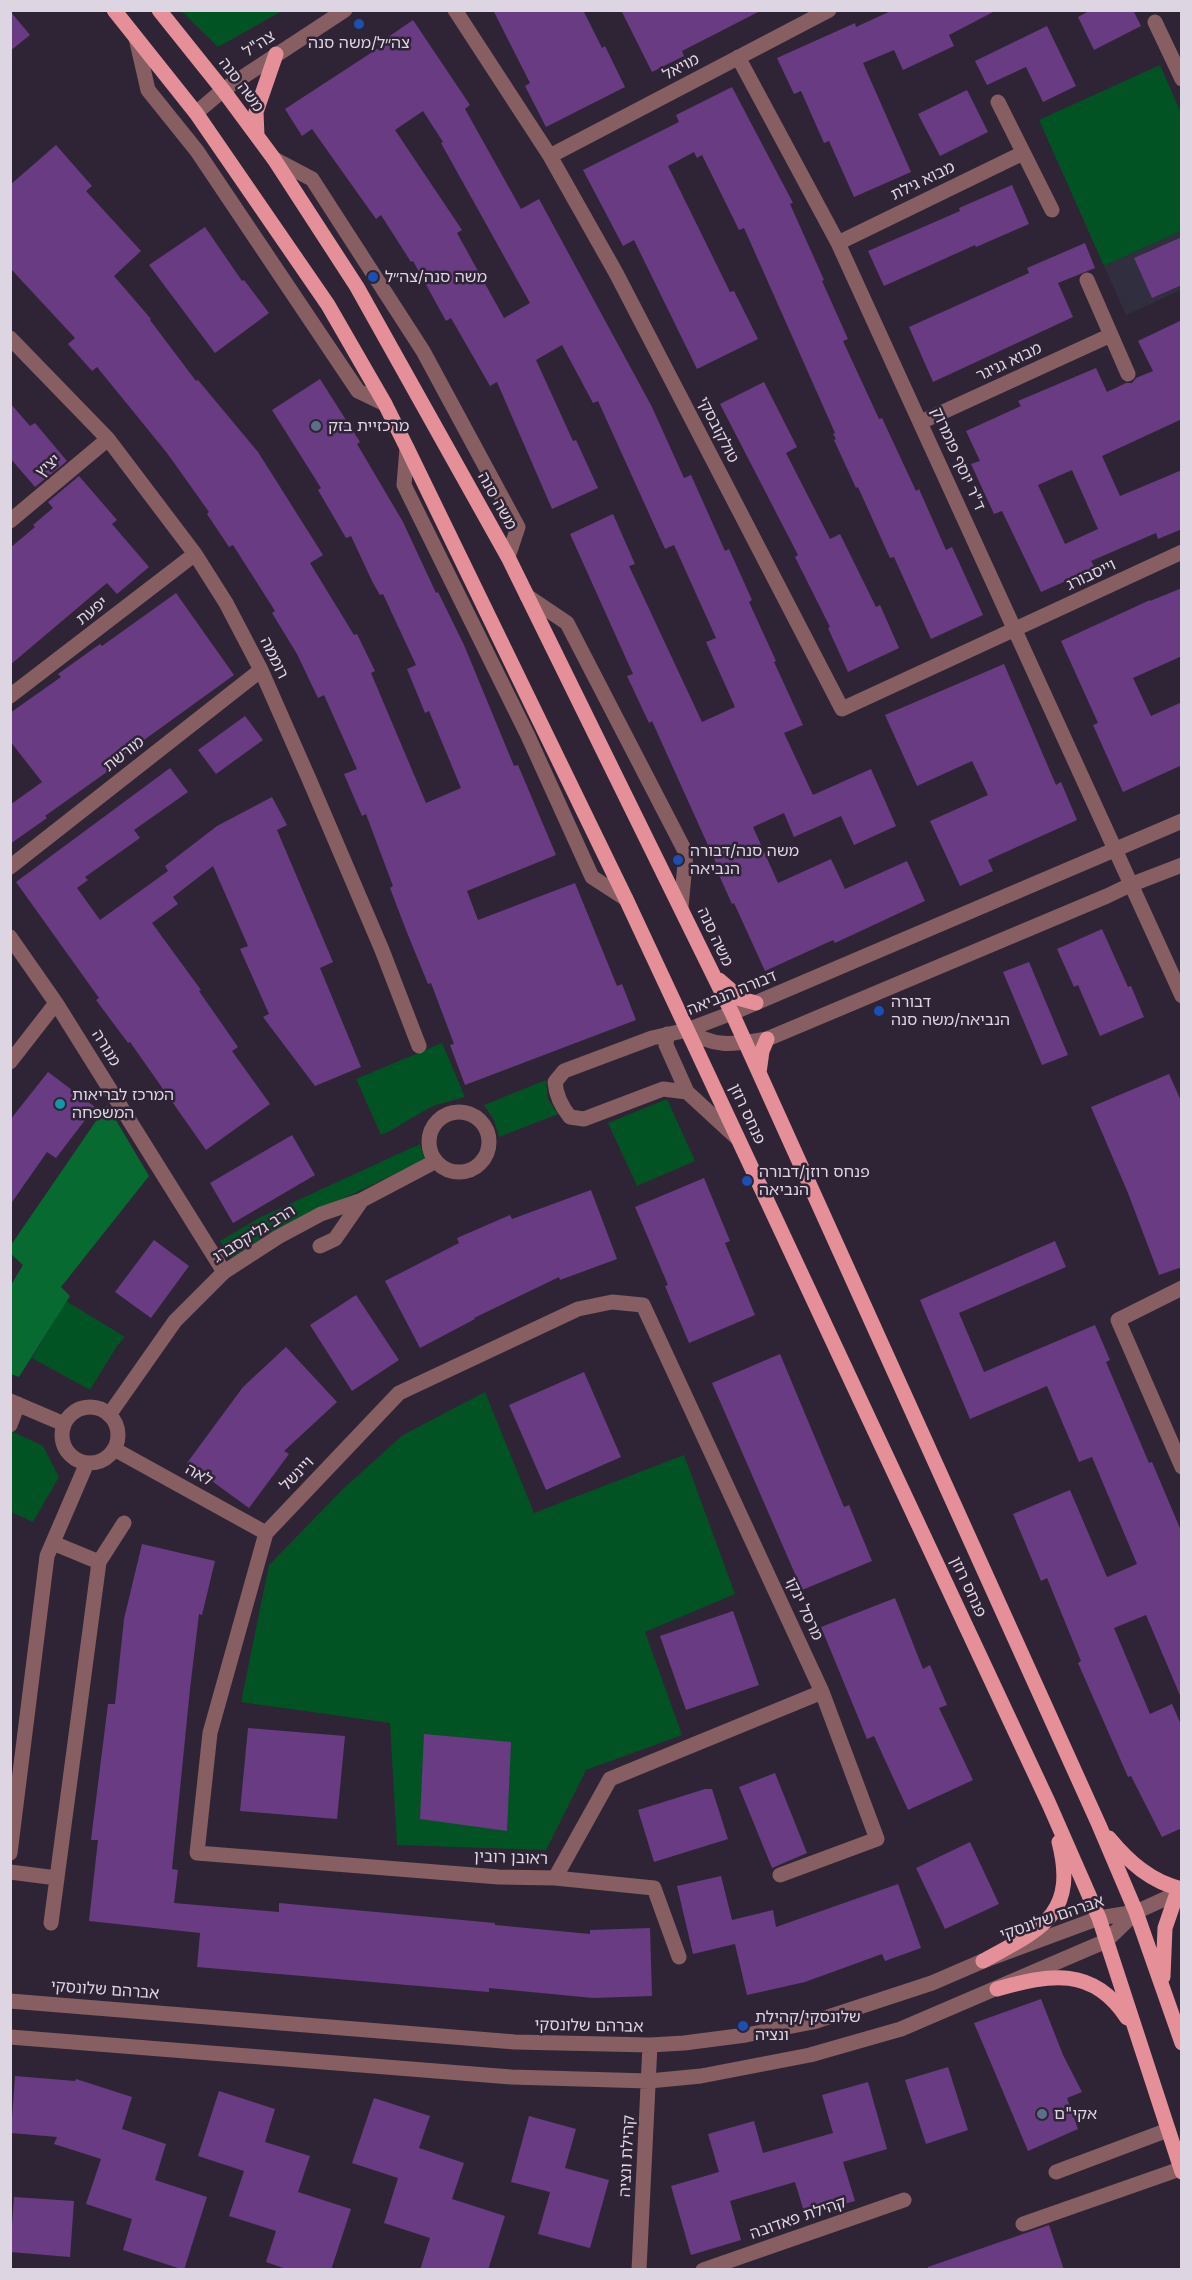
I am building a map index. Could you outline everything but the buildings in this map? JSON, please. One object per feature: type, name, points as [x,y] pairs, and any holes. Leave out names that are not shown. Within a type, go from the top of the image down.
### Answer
[{"type":"main road","points":[[114,10],[196,113],[328,305],[385,404],[551,742],[687,1030]]},
{"type":"main road","name":"משה סנה","points":[[159,10],[274,159],[357,287],[508,557],[746,1043]]},
{"type":"main road","points":[[257,136],[256,112],[276,54]]},
{"type":"main road","points":[[712,975],[741,999],[756,1003]]},
{"type":"main road","name":"פנחס רוזן","points":[[687,1030],[1049,1804],[1099,1918],[1181,2170]]},
{"type":"main road","points":[[759,1073],[762,1051],[767,1040]]},
{"type":"main road","name":"פנחס רוזן","points":[[746,1043],[1099,1825],[1136,1912],[1182,2043]]},
{"type":"main road","points":[[983,1961],[1028,1936],[1047,1922],[1058,1906],[1065,1875],[1062,1853],[1049,1804]]},
{"type":"main road","points":[[1099,1825],[1126,1858],[1139,1869],[1180,1891],[1165,1928],[1162,1966],[1164,1995]]},
{"type":"main road","points":[[997,1989],[1024,1981],[1054,1977],[1090,1983],[1110,1995],[1137,2032]]},
{"type":"street","name":"צה\"ל","points":[[196,113],[223,90],[345,10]]},
{"type":"street","name":"טולקובסקי","points":[[454,10],[550,156],[616,273],[842,709],[1016,629]]},
{"type":"street","name":"מויאל","points":[[550,156],[829,10]]},
{"type":"street","points":[[1155,22],[1181,77]]},
{"type":"street","points":[[136,38],[148,90],[197,152],[358,391],[385,404]]},
{"type":"street","name":"ד\"ר יוסף פומרוק","points":[[738,57],[838,243],[1182,996]]},
{"type":"street","points":[[998,102],[1052,210]]},
{"type":"street","name":"מבוא גילת","points":[[838,243],[1023,153]]},
{"type":"street","points":[[274,159],[312,179],[423,351],[518,527],[508,557]]},
{"type":"street","points":[[1087,280],[1128,374]]},
{"type":"street","name":"מבוא גניגר","points":[[921,422],[1111,335]]},
{"type":"street","name":"רוממה","points":[[10,338],[108,439],[195,554],[226,603],[261,670],[365,909],[419,1046]]},
{"type":"street","name":"יציץ","points":[[10,521],[108,439]]},
{"type":"street","points":[[407,448],[404,485],[528,736],[592,877],[626,899]]},
{"type":"street","name":"וייסבורג","points":[[1016,629],[1182,552]]},
{"type":"street","name":"יפעת","points":[[10,696],[195,554]]},
{"type":"street","points":[[527,596],[567,623],[686,853],[681,907]]},
{"type":"street","name":"מורשת","points":[[10,867],[261,670]]},
{"type":"street","points":[[528,736],[551,742]]},
{"type":"street","name":"דבורה הנביאה","points":[[687,1030],[756,1003],[1182,821]]},
{"type":"street","name":"דבורה הנביאה","points":[[687,1030],[702,1040],[723,1045],[767,1040],[1182,865]]},
{"type":"street","name":"מנורה","points":[[10,937],[56,1003],[225,1272]]},
{"type":"street","points":[[10,1062],[56,1003]]},
{"type":"street","points":[[687,1030],[652,1038],[564,1071],[555,1082],[556,1094],[563,1109],[570,1117],[584,1119],[663,1089],[687,1092]]},
{"type":"street","points":[[667,1034],[666,1045],[687,1092],[740,1140]]},
{"type":"street","points":[[463,1113],[473,1115],[481,1121],[490,1140],[485,1159],[478,1166],[470,1171],[451,1172],[436,1161],[429,1142],[431,1132],[444,1116],[463,1113]]},
{"type":"street","name":"הרב גליקסברג","points":[[109,1415],[175,1321],[225,1272],[278,1237],[321,1214],[362,1200],[436,1161]]},
{"type":"street","points":[[320,1246],[336,1239],[362,1200]]},
{"type":"street","points":[[1182,1288],[1118,1320],[1182,1467]]},
{"type":"street","name":"ויינשל","points":[[197,1852],[210,1733],[266,1533],[399,1394],[578,1309],[612,1302],[643,1305]]},
{"type":"street","name":"מרסל ינקו","points":[[643,1305],[822,1692],[877,1839],[780,1875]]},
{"type":"street","points":[[10,1425],[14,1402],[64,1424]]},
{"type":"street","points":[[96,1408],[109,1415],[117,1428],[118,1435],[114,1449],[103,1460],[87,1463],[72,1457],[62,1442],[64,1424],[68,1418],[81,1409],[96,1408]]},
{"type":"street","name":"לאה","points":[[114,1449],[266,1533]]},
{"type":"street","points":[[10,1853],[47,1556],[87,1463]]},
{"type":"street","points":[[51,1923],[99,1562],[124,1523]]},
{"type":"street","points":[[53,1543],[99,1562]]},
{"type":"street","name":"ראובן רובין","points":[[197,1852],[499,1877],[555,1878],[610,1779],[822,1692]]},
{"type":"street","points":[[10,1872],[57,1878]]},
{"type":"street","points":[[555,1878],[654,1888],[679,1957]]},
{"type":"street","points":[[1136,1912],[1180,1891]]},
{"type":"street","name":"אברהם שלונסקי","points":[[10,2001],[515,2042],[650,2045],[746,2035],[813,2022],[932,1983],[983,1961],[1099,1918],[1136,1912]]},
{"type":"street","name":"אברהם שלונסקי","points":[[10,2037],[511,2077],[649,2081],[701,2076],[810,2055],[901,2029],[1106,1941],[1136,1912]]},
{"type":"street","name":"קהילת ונציה","points":[[639,2270],[650,2045]]},
{"type":"street","points":[[1056,2172],[1167,2130]]},
{"type":"street","points":[[1023,2224],[1181,2170]]},
{"type":"street","name":"קהילת פאדובה","points":[[703,2270],[904,2200]]},
{"type":"shaded area","points":[[1181,231],[1181,290],[1126,315],[1104,266]]},
{"type":"green space","points":[[181,11],[282,11],[218,47]]},
{"type":"green space","points":[[1160,65],[1181,113],[1181,231],[1104,266],[1039,120]]},
{"type":"green space","points":[[442,1043],[465,1097],[429,1108],[381,1135],[356,1079]]},
{"type":"green space","points":[[546,1080],[548,1099],[558,1114],[499,1137],[494,1120],[484,1105]]},
{"type":"green space","points":[[667,1099],[695,1161],[637,1186],[608,1123]]},
{"type":"green space","points":[[107,1105],[149,1176],[61,1287],[70,1296],[19,1377],[11,1374],[11,1285],[23,1265],[11,1254],[11,1245]]},
{"type":"green space","points":[[420,1144],[425,1160],[268,1234],[231,1259],[220,1241],[259,1218]]},
{"type":"green space","points":[[66,1301],[125,1337],[90,1390],[32,1358]]},
{"type":"green space","points":[[485,1392],[534,1513],[684,1455],[735,1594],[645,1632],[682,1735],[586,1770],[546,1850],[397,1845],[390,1723],[241,1702],[269,1565],[344,1488],[403,1435]]},
{"type":"green space","points":[[11,1431],[43,1446],[59,1477],[33,1522],[11,1512]]},
{"type":"place","name":"צה״ל/משה סנה","points":[[359,24]]},
{"type":"place","name":"משה סנה/צה״ל","points":[[373,277]]},
{"type":"place","name":"מרכזיית בזק","points":[[316,426]]},
{"type":"place","name":"משה סנה/דבורה הנביאה","points":[[678,860]]},
{"type":"place","name":"דבורה הנביאה/משה סנה","points":[[879,1011]]},
{"type":"place","name":"המרכז לבריאות המשפחה","points":[[60,1104]]},
{"type":"place","name":"פנחס רוזן/דבורה הנביאה","points":[[747,1181]]},
{"type":"place","name":"שלונסקי/קהילת ונציה","points":[[743,2026]]},
{"type":"place","name":"אקי\"ם","points":[[1042,2114]]}]
